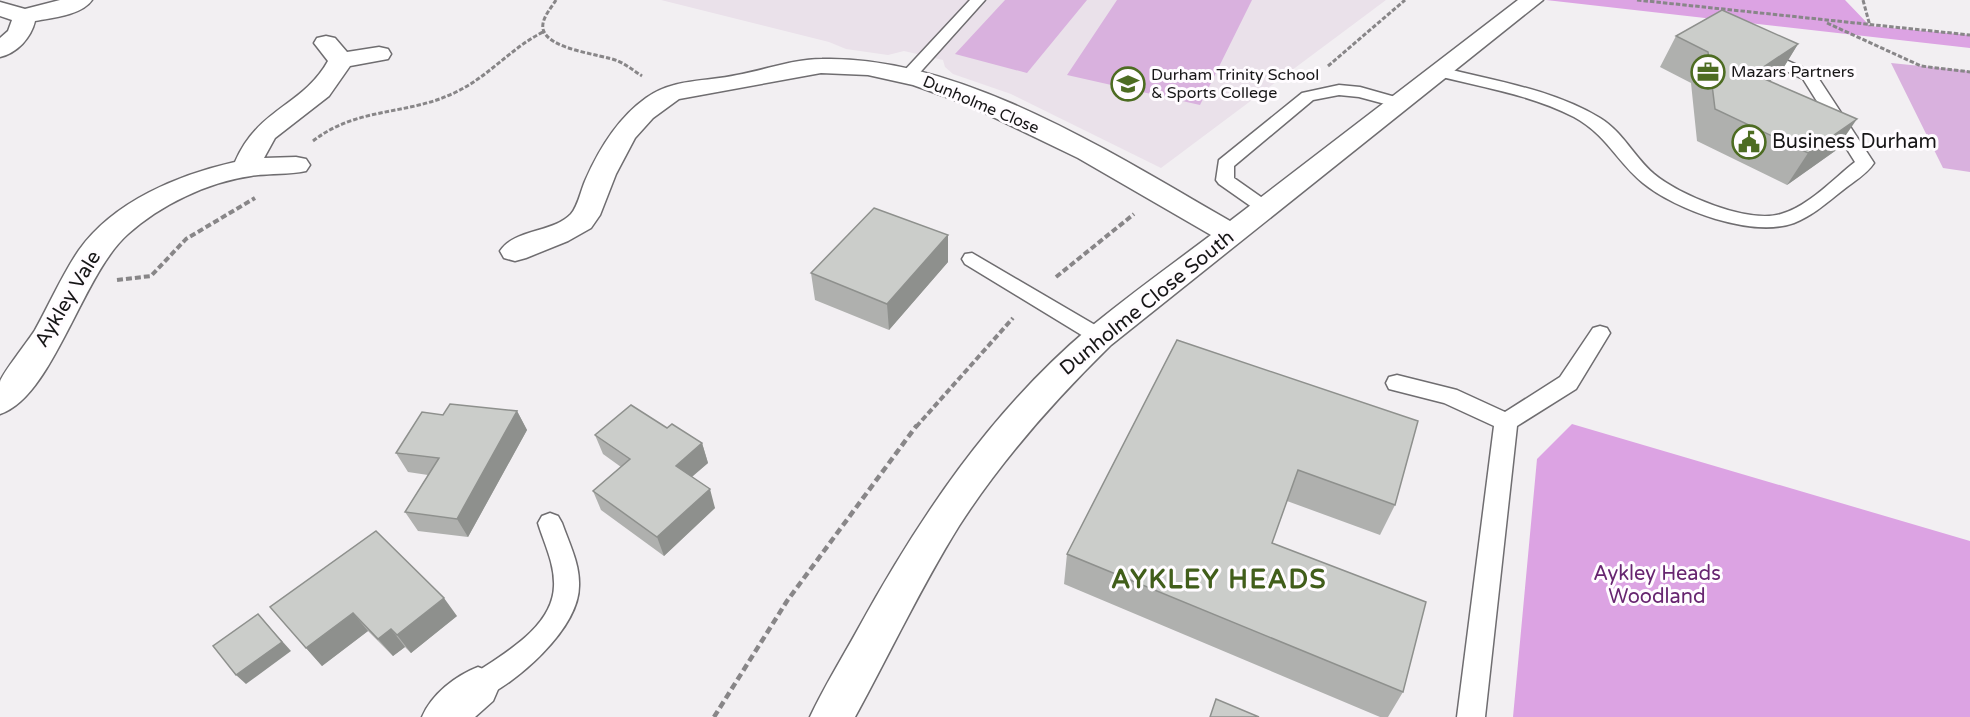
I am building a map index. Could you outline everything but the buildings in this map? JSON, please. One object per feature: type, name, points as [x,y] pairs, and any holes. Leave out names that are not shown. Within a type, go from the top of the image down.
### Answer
[{"type":"street","points":[[0,9],[24,16],[55,10],[81,0]]},
{"type":"street","name":"Dunholme Close South","points":[[832,717],[929,541],[988,456],[1056,378],[1100,337],[1533,0]]},
{"type":"street","points":[[0,50],[23,28],[24,16]]},
{"type":"street","points":[[246,168],[252,150],[262,133],[277,120],[323,90],[336,74],[333,51],[379,54]]},
{"type":"street","name":"Dunholme Close","points":[[515,251],[565,230],[583,219],[614,147],[632,122],[671,93],[726,86],[821,66],[855,66],[909,75],[965,94],[1039,129],[1160,193],[1231,234]]},
{"type":"street","points":[[646,78],[671,93]]},
{"type":"street","name":"Aykley Vale","points":[[0,401],[23,376],[76,286],[90,256],[110,233],[136,213],[190,185],[246,168],[296,165]]},
{"type":"street","points":[[565,230],[590,246]]},
{"type":"street","points":[[444,717],[478,687]]},
{"type":"lane","points":[[909,75],[978,0]]},
{"type":"lane","points":[[1440,72],[1578,112],[1609,132],[1649,180],[1677,197],[1714,212],[1773,222],[1785,219],[1865,163],[1809,76],[1741,45]]},
{"type":"lane","points":[[1265,208],[1225,180],[1225,164],[1308,96],[1339,90],[1360,92],[1400,103]]},
{"type":"lane","points":[[972,259],[1100,337]]},
{"type":"lane","points":[[1506,422],[1568,383],[1600,333]]},
{"type":"lane","points":[[1397,383],[1449,396],[1506,422]]},
{"type":"lane","points":[[1471,717],[1506,422]]},
{"type":"lane","points":[[478,687],[552,628],[566,594],[565,573],[550,523]]},
{"type":"path","points":[[556,0],[542,22],[543,32],[552,41],[617,60],[646,78]]},
{"type":"path","points":[[1637,0],[1970,35]]},
{"type":"path","points":[[1863,0],[1870,26]]},
{"type":"path","points":[[1823,21],[1921,66],[1970,72]]},
{"type":"path","points":[[76,286],[151,276],[169,251],[193,231],[276,186],[296,165],[308,146],[334,125],[445,98],[485,73],[514,46],[543,32]]},
{"type":"path","points":[[714,717],[787,601],[906,438],[1034,295],[1160,193]]},
{"type":"shaded area","name":"Durham Trinity School & Sports College","points":[[661,0],[1386,0],[1161,168],[1011,94],[953,74],[945,67],[943,60],[904,51],[888,55],[846,49],[829,42]]},
{"type":"shaded area","points":[[1005,0],[1087,0],[1027,73],[955,54]]},
{"type":"shaded area","points":[[1117,0],[1252,0],[1200,105],[1067,75]]},
{"type":"shaded area","points":[[1891,63],[1970,71],[1970,172],[1943,168]]},
{"type":"green space","points":[[1546,0],[1845,0],[1870,26],[1970,35],[1970,48]]},
{"type":"green space","name":"Aykley Heads Woodland","points":[[1572,424],[1970,541],[1970,717],[1513,717],[1537,459]]},
{"type":"place","name":"Mazars Partners","points":[[1708,72]]},
{"type":"place","name":"Durham Trinity School & Sports College","points":[[1128,84]]},
{"type":"place","name":"Business Durham","points":[[1749,142]]},
{"type":"district","name":"AYKLEY HEADS","points":[[1219,579]]}]
